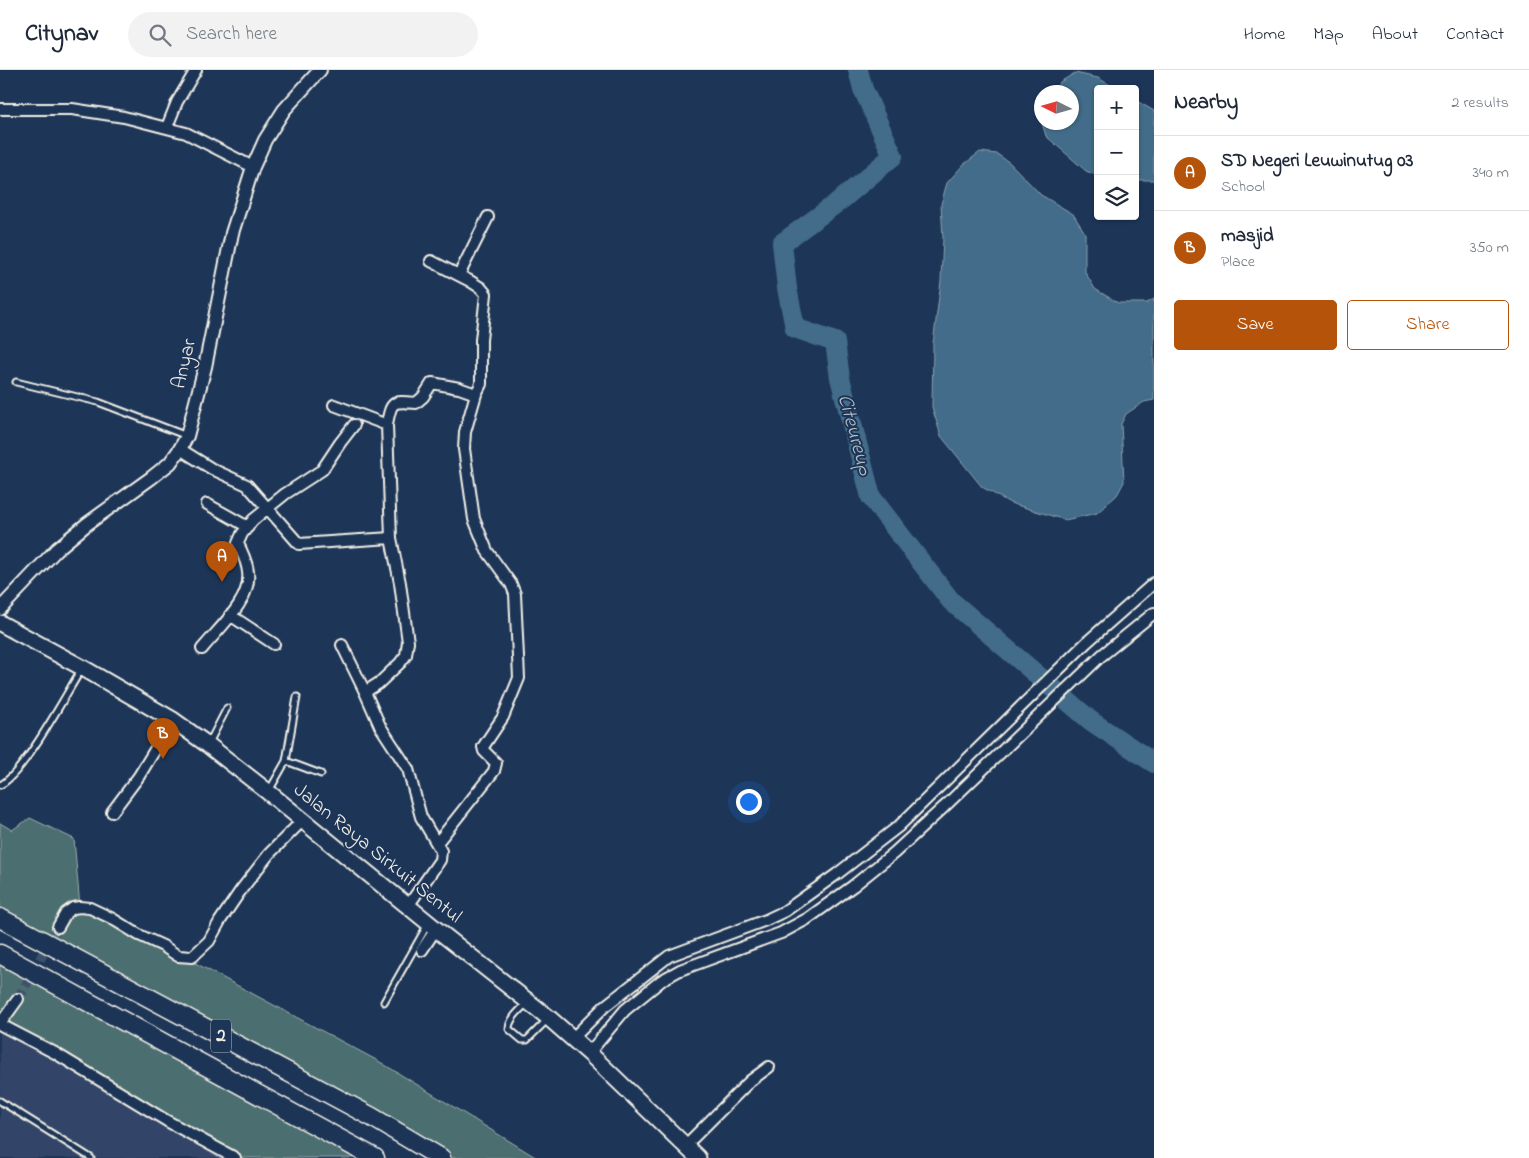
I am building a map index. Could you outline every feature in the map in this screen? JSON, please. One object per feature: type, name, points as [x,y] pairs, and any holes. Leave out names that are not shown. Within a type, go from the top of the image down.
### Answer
[{"type":"highway","name":"2","points":[[0,918],[364,1112],[440,1158]]},
{"type":"highway","name":"2","points":[[0,954],[375,1158]]},
{"type":"main road","name":"Jalan Raya Sirkuit Sentul","points":[[0,623],[173,720],[208,746],[549,1018],[698,1158]]},
{"type":"street","points":[[167,127],[177,102],[196,70]]},
{"type":"street","name":"Anyar","points":[[0,609],[57,549],[87,524],[152,478],[170,463],[180,449],[187,436],[204,367],[232,233],[253,167],[265,140],[284,110],[320,70]]},
{"type":"street","points":[[0,109],[72,109],[124,117],[186,133],[253,167]]},
{"type":"street","points":[[458,275],[488,217]]},
{"type":"street","points":[[431,260],[481,288],[486,294],[481,340],[481,384],[476,394],[464,442],[474,519],[488,551],[511,584],[514,594],[519,678],[503,717],[482,747],[496,762],[494,770],[437,843]]},
{"type":"street","points":[[365,692],[390,674],[406,655],[408,642],[400,583],[391,538],[387,425],[392,407],[396,402],[401,401],[416,403],[423,397],[432,383],[459,388],[476,394]]},
{"type":"street","points":[[334,405],[387,425]]},
{"type":"street","points":[[202,649],[236,610],[246,592],[248,573],[244,554],[238,543],[239,538],[248,526],[285,494],[322,470],[354,425]]},
{"type":"street","points":[[180,449],[212,469],[247,485],[299,544],[391,538]]},
{"type":"street","points":[[207,504],[248,526]]},
{"type":"street","points":[[572,1039],[605,1006],[669,956],[766,920],[785,911],[899,826],[1087,642],[1154,584]]},
{"type":"street","points":[[588,1053],[625,1010],[662,980],[680,970],[782,933],[825,907],[894,853],[944,808],[1101,656],[1154,613]]},
{"type":"street","points":[[230,616],[274,644]]},
{"type":"street","points":[[342,645],[380,726],[408,770],[421,817],[441,851],[440,860],[408,906]]},
{"type":"street","points":[[112,812],[139,776],[173,720]]},
{"type":"street","points":[[1005,722],[1017,736]]},
{"type":"street","points":[[58,927],[66,913],[73,908],[90,908],[163,946],[178,956],[192,957],[210,941],[241,890],[269,854],[303,820]]},
{"type":"street","points":[[422,950],[432,925]]},
{"type":"street","points":[[630,985],[642,996]]},
{"type":"street","points":[[18,999],[1,1025],[235,1158]]},
{"type":"street","points":[[685,1146],[750,1081],[769,1067]]},
{"type":"lane","points":[[16,382],[98,402],[187,436]]},
{"type":"lane","points":[[0,785],[12,776],[25,761],[83,668]]},
{"type":"lane","points":[[268,792],[286,761],[297,697]]},
{"type":"lane","points":[[208,746],[227,708]]},
{"type":"lane","points":[[286,761],[322,774]]},
{"type":"lane","points":[[384,1002],[432,925]]},
{"type":"lane","points":[[528,1001],[509,1024],[509,1029],[522,1040],[528,1040],[549,1018]]},
{"type":"lane","points":[[0,1101],[91,1158]]},
{"type":"shaded area","points":[[1075,73],[1098,78],[1110,85],[1094,85],[1094,174],[1086,171],[1046,136],[1044,130],[1079,130],[1079,85],[1058,85]]},
{"type":"shaded area","points":[[1139,102],[1154,111],[1154,180],[1139,180]]},
{"type":"shaded area","points":[[980,152],[997,154],[1010,163],[1041,195],[1073,214],[1085,233],[1085,272],[1095,289],[1118,303],[1147,303],[1154,299],[1154,400],[1144,402],[1126,414],[1121,424],[1124,482],[1117,495],[1097,513],[1065,520],[1010,503],[982,487],[941,436],[932,407],[933,344],[941,281],[943,238],[941,204],[947,183],[963,165]]},
{"type":"shaded area","points":[[0,1022],[233,1158],[0,1158]]},
{"type":"green space","points":[[30,818],[74,839],[80,907],[184,957],[380,1062],[537,1158],[440,1158],[0,918],[0,823],[12,830]]},
{"type":"green space","points":[[0,954],[374,1158],[231,1158],[0,1024]]},
{"type":"waterway","name":"Citeureup","points":[[858,70],[863,89],[893,156],[841,200],[782,243],[787,288],[795,328],[835,342],[840,378],[871,497],[951,601],[1091,721],[1154,763]]},
{"type":"tunnel","points":[[18,999],[58,927]]},
{"type":"place","name":"SD Negeri Leuwinutug 03","points":[[222,582]]},
{"type":"place","name":"masjid","points":[[163,759]]}]
